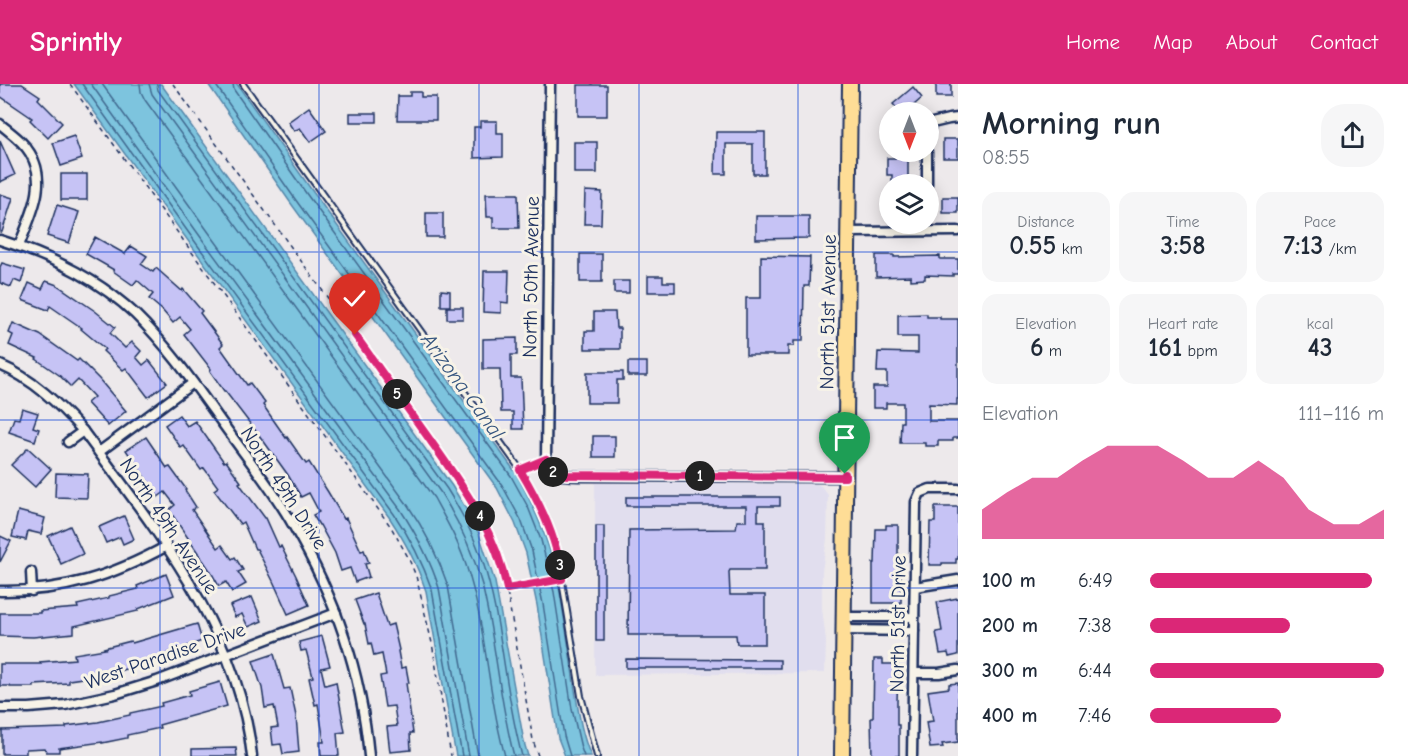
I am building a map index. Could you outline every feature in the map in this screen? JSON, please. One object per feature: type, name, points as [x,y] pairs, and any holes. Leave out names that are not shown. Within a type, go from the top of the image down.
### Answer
[{"type":"main road","name":"North 51st Avenue","points":[[842,756],[850,84]]},
{"type":"street","name":"North 50th Avenue","points":[[550,84],[546,459],[551,470],[558,474],[587,476],[845,477]]},
{"type":"street","points":[[939,121],[958,118]]},
{"type":"street","points":[[0,124],[30,152],[36,165],[38,190],[19,246]]},
{"type":"street","points":[[939,229],[958,231]]},
{"type":"street","points":[[848,232],[879,230]]},
{"type":"street","name":"North 49th Drive","points":[[0,240],[43,255],[110,294],[153,332],[193,383],[292,523],[314,564],[336,613],[352,658],[360,692],[369,756]]},
{"type":"street","name":"North 49th Avenue","points":[[0,365],[12,370],[45,393],[83,431],[167,546],[205,608],[227,655],[242,702],[252,756]]},
{"type":"street","points":[[99,452],[193,383]]},
{"type":"street","points":[[68,442],[83,431]]},
{"type":"street","name":"North 51st Drive","points":[[912,756],[916,502],[920,493],[930,489],[958,489]]},
{"type":"street","points":[[0,591],[52,589],[93,579],[138,561],[167,546]]},
{"type":"street","points":[[31,572],[32,591]]},
{"type":"street","points":[[915,587],[958,580]]},
{"type":"street","name":"West Paradise Drive","points":[[0,708],[65,705],[116,694],[157,681],[336,613]]},
{"type":"street","points":[[844,623],[914,617]]},
{"type":"street","points":[[844,623],[914,631]]},
{"type":"street","points":[[914,673],[958,670]]},
{"type":"lane","points":[[243,84],[531,488],[550,529],[560,562],[580,696],[597,756]]},
{"type":"path","points":[[70,84],[385,518],[400,542],[416,576],[422,598],[451,756]]},
{"type":"path","points":[[173,84],[469,495],[495,547],[504,574],[532,740],[538,756]]},
{"type":"path","points":[[520,470],[546,459]]},
{"type":"path","points":[[507,589],[562,579]]},
{"type":"shaded area","points":[[595,483],[817,484],[821,486],[828,495],[827,539],[822,571],[822,608],[826,641],[825,673],[595,675]]},
{"type":"water","points":[[74,84],[161,84],[452,486],[479,534],[495,582],[528,756],[456,756],[426,591],[406,544],[389,517]]},
{"type":"water","points":[[208,84],[237,84],[516,473],[531,502],[553,561],[580,721],[591,756],[565,756],[558,738],[537,605],[526,553],[515,523],[497,488],[290,202]]},
{"type":"building","points":[[0,84],[22,84],[40,96],[38,99],[62,123],[48,138],[30,120],[32,118],[0,96]]},
{"type":"building","points":[[936,84],[951,84],[951,97],[936,97]]},
{"type":"building","points":[[578,85],[607,85],[607,116],[578,116]]},
{"type":"building","points":[[913,87],[922,98],[917,102],[895,102]]},
{"type":"building","points":[[410,92],[421,92],[421,97],[436,97],[436,120],[397,120],[398,96],[410,96]]},
{"type":"building","points":[[309,107],[326,131],[310,142],[300,128],[294,131],[288,122]]},
{"type":"building","points":[[350,113],[377,113],[377,122],[350,122]]},
{"type":"building","points":[[480,121],[497,121],[497,133],[503,133],[503,157],[474,158],[474,127],[480,127]]},
{"type":"building","points":[[716,132],[765,132],[765,174],[753,174],[753,144],[726,144],[726,174],[715,174]]},
{"type":"building","points":[[74,136],[82,159],[61,166],[53,143]]},
{"type":"building","points":[[943,139],[958,139],[958,158],[943,158]]},
{"type":"building","points":[[0,141],[15,175],[0,182]]},
{"type":"building","points":[[574,142],[597,142],[597,173],[574,173]]},
{"type":"building","points":[[887,162],[908,162],[908,174],[887,174]]},
{"type":"building","points":[[61,174],[87,174],[87,200],[61,200]]},
{"type":"building","points":[[585,191],[602,192],[601,224],[584,224]]},
{"type":"building","points":[[0,194],[13,198],[2,232],[0,232]]},
{"type":"building","points":[[486,194],[518,194],[519,228],[493,228],[493,217],[487,217]]},
{"type":"building","points":[[943,197],[958,197],[958,213],[943,213]]},
{"type":"building","points":[[57,205],[79,212],[69,243],[47,236]]},
{"type":"building","points":[[426,213],[443,213],[443,237],[426,237]]},
{"type":"building","points":[[756,216],[809,216],[809,238],[756,239]]},
{"type":"building","points":[[95,237],[125,254],[131,246],[147,256],[141,264],[153,272],[156,268],[182,291],[183,289],[202,311],[200,313],[223,344],[220,347],[247,385],[250,383],[265,403],[263,405],[306,464],[309,462],[344,519],[346,518],[361,551],[364,550],[369,563],[365,564],[369,577],[355,582],[350,568],[341,571],[335,553],[313,515],[319,512],[309,493],[301,497],[265,443],[224,391],[210,371],[211,369],[184,334],[190,329],[180,317],[173,323],[149,299],[153,294],[137,280],[133,285],[114,270],[86,254]]},
{"type":"building","points":[[580,254],[602,254],[602,282],[580,282]]},
{"type":"building","points":[[876,255],[940,256],[940,259],[958,259],[958,274],[953,274],[953,276],[925,275],[925,279],[911,280],[911,276],[876,277]]},
{"type":"building","points":[[761,256],[810,257],[809,286],[804,286],[803,341],[794,341],[794,346],[788,346],[788,355],[746,355],[746,298],[761,298]]},
{"type":"building","points":[[2,263],[25,270],[21,283],[14,280],[11,287],[0,283]]},
{"type":"building","points":[[484,271],[509,271],[508,303],[501,302],[501,313],[483,312]]},
{"type":"building","points":[[648,276],[663,276],[663,282],[675,282],[675,292],[648,292]]},
{"type":"building","points":[[46,281],[57,285],[115,327],[110,333],[125,348],[132,342],[141,351],[136,357],[143,365],[149,360],[167,383],[148,397],[126,368],[123,370],[82,328],[50,306],[48,310],[22,300],[29,283],[42,289]]},
{"type":"building","points":[[614,281],[629,281],[629,293],[614,293]]},
{"type":"building","points":[[441,290],[450,291],[450,306],[441,306]]},
{"type":"building","points":[[447,307],[463,307],[463,319],[447,319]]},
{"type":"building","points":[[594,312],[615,312],[616,328],[620,328],[620,349],[585,349],[585,331],[594,331]]},
{"type":"building","points":[[927,314],[927,317],[958,319],[957,405],[929,404],[929,421],[958,421],[958,438],[953,438],[953,441],[938,441],[938,446],[925,446],[925,443],[900,443],[903,403],[886,403],[886,408],[873,408],[873,387],[887,387],[887,372],[877,372],[878,352],[918,353],[918,337],[898,337],[898,315]]},
{"type":"building","points":[[13,323],[40,335],[77,361],[79,359],[126,411],[108,426],[87,403],[94,397],[78,380],[71,387],[37,358],[9,345],[13,335],[9,333]]},
{"type":"building","points":[[517,338],[517,355],[511,355],[511,378],[521,378],[523,429],[513,429],[513,412],[501,412],[500,369],[483,369],[483,339]]},
{"type":"building","points":[[628,362],[647,362],[647,376],[628,376]]},
{"type":"building","points":[[587,372],[623,372],[623,380],[617,380],[617,403],[587,403]]},
{"type":"building","points":[[22,408],[38,413],[33,427],[39,429],[35,441],[9,432],[14,418],[19,419]]},
{"type":"building","points":[[179,415],[187,426],[195,421],[266,518],[309,605],[288,614],[243,522],[240,524],[214,490],[218,487],[204,468],[201,470],[184,446],[181,448],[165,425]]},
{"type":"building","points":[[593,436],[615,436],[615,457],[593,457]]},
{"type":"building","points":[[146,437],[167,468],[170,467],[186,489],[196,507],[192,510],[218,548],[222,545],[232,559],[235,557],[243,570],[238,572],[246,584],[232,592],[226,582],[219,586],[169,510],[175,505],[165,492],[158,497],[143,475],[126,450]]},
{"type":"building","points":[[28,448],[51,469],[35,487],[11,465]]},
{"type":"building","points":[[56,473],[88,474],[87,498],[55,497]]},
{"type":"building","points":[[626,497],[780,497],[780,506],[758,506],[758,521],[765,521],[765,570],[730,570],[729,572],[730,595],[765,595],[765,644],[737,644],[736,635],[628,635],[629,530],[736,529],[737,521],[746,521],[746,506],[626,506]]},
{"type":"building","points":[[935,507],[958,507],[958,559],[956,563],[929,565],[930,522],[935,522]]},
{"type":"building","points":[[18,511],[45,518],[41,534],[28,531],[26,540],[12,537]]},
{"type":"building","points":[[124,516],[134,539],[123,544],[120,537],[106,543],[99,527]]},
{"type":"building","points":[[886,525],[898,525],[901,603],[873,603],[876,529],[886,529]]},
{"type":"building","points":[[70,526],[83,554],[61,564],[48,536]]},
{"type":"building","points":[[596,526],[604,526],[604,641],[596,641]]},
{"type":"building","points":[[0,536],[11,541],[0,562]]},
{"type":"building","points":[[166,574],[174,595],[138,609],[138,611],[74,626],[74,633],[33,637],[0,636],[0,613],[40,613],[40,611],[78,608],[77,605],[138,589],[137,586]]},
{"type":"building","points":[[376,593],[387,626],[393,624],[401,668],[406,667],[413,733],[410,733],[411,750],[390,752],[387,727],[397,726],[394,706],[385,707],[380,676],[386,675],[382,654],[374,656],[355,600]]},
{"type":"building","points":[[252,597],[262,621],[248,627],[242,614],[235,617],[230,606]]},
{"type":"building","points":[[958,598],[958,655],[949,657],[948,653],[940,654],[936,632],[942,631],[937,602]]},
{"type":"building","points":[[197,624],[202,641],[168,653],[169,656],[103,675],[69,680],[69,683],[34,685],[34,687],[0,686],[0,664],[41,664],[40,662],[75,659],[74,654],[105,649],[131,641],[132,643]]},
{"type":"building","points":[[322,636],[330,666],[321,668],[325,685],[336,682],[345,732],[337,733],[339,756],[321,756],[320,742],[324,742],[318,704],[315,705],[309,678],[313,677],[306,650],[301,651],[299,642]]},
{"type":"building","points":[[274,654],[284,689],[290,688],[296,716],[299,752],[283,754],[281,744],[273,745],[271,728],[278,727],[274,706],[265,708],[262,688],[253,661]]},
{"type":"building","points":[[626,659],[780,660],[780,668],[626,668]]},
{"type":"building","points":[[874,659],[883,659],[883,664],[898,664],[899,756],[872,756]]},
{"type":"building","points":[[220,682],[227,706],[159,725],[160,728],[127,735],[127,738],[59,748],[59,752],[46,752],[45,748],[26,749],[26,754],[2,754],[2,730],[66,728],[66,726],[130,715],[130,713],[162,706],[161,703],[190,695],[189,691]]},
{"type":"building","points":[[958,683],[958,742],[930,748],[926,722],[933,721],[928,691],[949,688],[949,684]]},
{"type":"building","points":[[236,748],[237,756],[192,756],[192,749]]},
{"type":"route","points":[[355,335],[469,495],[495,547],[507,589],[562,579],[560,562],[550,529],[520,470],[546,459],[551,470],[567,475],[845,477],[845,474]]},
{"type":"water label","name":"Arizona Canal","points":[[463,386]]}]
